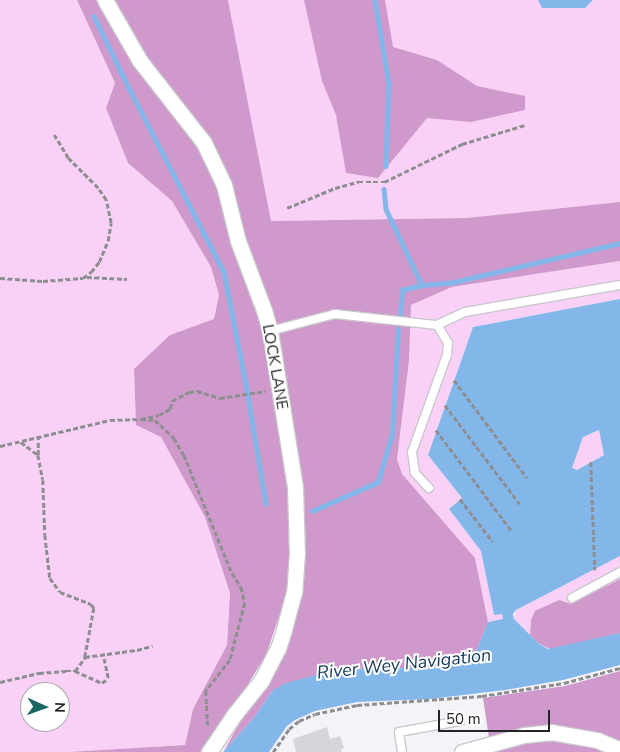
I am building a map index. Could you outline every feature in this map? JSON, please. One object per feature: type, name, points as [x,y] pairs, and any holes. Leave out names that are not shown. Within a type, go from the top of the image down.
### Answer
[{"type":"street","name":"LOCK LANE","points":[[105,0],[140,61],[193,128],[212,157],[224,185],[238,241],[270,331],[297,514],[298,543],[294,592],[290,611],[270,665],[209,752]]},
{"type":"street","points":[[462,752],[524,735],[551,732],[597,740],[620,750]]},
{"type":"lane","points":[[270,331],[335,314],[437,325],[465,312],[620,285]]},
{"type":"lane","points":[[429,488],[415,473],[412,452],[447,356],[448,343],[437,325]]},
{"type":"lane","points":[[572,598],[620,572]]},
{"type":"lane","points":[[402,752],[399,732],[460,721]]},
{"type":"path","points":[[287,208],[335,188],[358,182],[384,182],[462,144],[525,125]]},
{"type":"path","points":[[54,135],[68,158],[98,188],[109,211],[111,232],[108,241],[99,262],[85,276]]},
{"type":"path","points":[[0,278],[43,281],[72,280],[85,276],[127,279]]},
{"type":"path","points":[[454,380],[527,478]]},
{"type":"path","points":[[140,419],[170,409],[172,401],[189,392],[197,391],[220,398],[255,394],[279,388]]},
{"type":"path","points":[[446,405],[520,504]]},
{"type":"path","points":[[0,446],[110,420],[155,420],[174,438],[184,455],[232,573],[241,587],[245,603],[230,660],[206,691],[209,731]]},
{"type":"path","points":[[436,430],[511,530]]},
{"type":"path","points":[[38,438],[50,578],[60,592],[91,604],[94,608],[85,657],[75,671]]},
{"type":"path","points":[[21,442],[38,455]]},
{"type":"path","points":[[590,462],[595,570]]},
{"type":"path","points":[[460,500],[493,542]]},
{"type":"path","points":[[85,657],[152,646]]},
{"type":"path","points":[[0,682],[39,673],[75,671],[102,684],[108,678],[103,655]]},
{"type":"path","points":[[273,752],[289,729],[299,721],[315,714],[357,705],[482,696],[564,683],[620,668]]},
{"type":"shaded area","points":[[0,0],[77,0],[115,83],[106,108],[128,163],[172,201],[211,267],[219,295],[214,319],[170,335],[134,370],[136,425],[161,437],[205,517],[230,593],[227,645],[193,709],[185,745],[69,752],[0,752]]},
{"type":"shaded area","points":[[77,0],[96,0],[109,24],[199,151],[222,200],[259,313],[288,490],[291,536],[286,596],[266,655],[206,752],[69,752],[185,745],[193,709],[227,645],[230,593],[205,517],[161,437],[136,425],[134,369],[170,335],[214,319],[219,295],[211,267],[172,201],[128,163],[106,108],[115,83]]},
{"type":"shaded area","points":[[115,0],[228,0],[271,221],[466,218],[620,202],[620,261],[452,287],[411,305],[409,361],[397,459],[402,474],[475,558],[488,622],[475,654],[460,663],[438,667],[335,670],[273,690],[252,720],[224,751],[293,623],[305,559],[303,499],[285,388],[230,183],[204,130],[149,59]]},
{"type":"shaded area","points":[[228,0],[620,0],[620,202],[466,218],[271,221]]},
{"type":"shaded area","points":[[304,0],[385,0],[393,47],[437,60],[477,86],[525,96],[525,110],[471,122],[427,118],[378,178],[346,173],[336,115],[322,81]]},
{"type":"shaded area","points":[[620,261],[620,299],[473,327],[428,455],[462,498],[449,509],[481,551],[494,614],[502,613],[503,619],[488,622],[475,558],[402,474],[397,459],[409,361],[411,305],[452,287]]},
{"type":"shaded area","points":[[599,430],[604,455],[576,470],[571,468],[583,437]]},
{"type":"shaded area","points":[[620,556],[620,579],[571,604],[531,620],[530,635],[514,619],[516,610]]},
{"type":"shaded area","points":[[620,579],[620,633],[552,650],[538,643],[530,635],[531,620],[535,611],[559,600],[571,604]]},
{"type":"shaded area","points":[[620,671],[620,752],[491,752],[483,698],[565,686]]},
{"type":"water","points":[[538,0],[593,0],[585,8],[542,8]]},
{"type":"water","points":[[620,299],[620,556],[516,610],[513,614],[514,619],[538,643],[548,649],[620,633],[620,665],[563,680],[505,690],[430,699],[357,702],[315,711],[295,720],[287,726],[269,752],[223,752],[252,720],[273,690],[286,683],[335,670],[438,667],[460,663],[475,654],[488,622],[503,619],[502,614],[494,615],[481,551],[449,509],[462,498],[428,455],[473,327]],"holes":[[[599,430],[604,455],[577,470],[572,468],[583,437]]]},
{"type":"building","points":[[327,727],[330,739],[340,736],[344,748],[341,749],[342,752],[296,752],[293,739]]},
{"type":"waterway","points":[[375,0],[389,84],[386,166]]},
{"type":"waterway","points":[[94,16],[224,272],[246,384],[266,503]]},
{"type":"waterway","points":[[384,189],[386,209],[422,285],[454,282],[620,243]]},
{"type":"waterway","points":[[400,314],[402,290],[422,285]]},
{"type":"waterway","points":[[312,511],[378,482],[392,434],[398,329]]},
{"type":"water label","name":"River Wey Navigation","points":[[404,664]]}]
